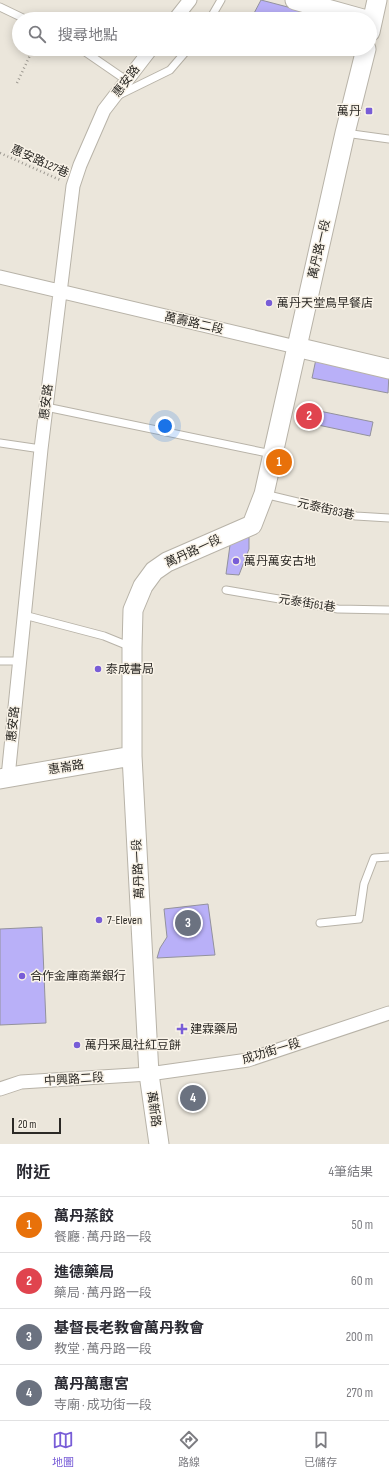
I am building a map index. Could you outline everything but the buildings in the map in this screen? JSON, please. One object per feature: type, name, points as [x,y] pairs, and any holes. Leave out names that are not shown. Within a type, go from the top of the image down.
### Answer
[{"type":"street","points":[[181,12],[190,0]]},
{"type":"street","points":[[295,0],[336,12]]},
{"type":"street","points":[[375,12],[377,0]]},
{"type":"street","name":"惠安路","points":[[4,778],[19,662],[41,449],[73,186],[80,165],[104,110],[145,56]]},
{"type":"street","name":"萬丹路一段","points":[[149,1074],[132,756],[133,610],[143,586],[154,571],[167,562],[252,525],[264,494],[296,347],[364,56]]},
{"type":"street","name":"萬壽路二段","points":[[0,277],[389,369]]},
{"type":"street","name":"惠崙路","points":[[4,778],[132,756]]},
{"type":"street","name":"成功街一段","points":[[149,1074],[248,1060],[389,1013]]},
{"type":"street","name":"中興路二段","points":[[0,1089],[21,1082],[149,1074]]},
{"type":"street","name":"萬新路","points":[[149,1074],[159,1144]]},
{"type":"lane","points":[[214,12],[221,0]]},
{"type":"lane","points":[[0,7],[12,13]]},
{"type":"lane","points":[[91,56],[126,80]]},
{"type":"lane","points":[[113,98],[170,70],[182,56]]},
{"type":"lane","points":[[345,133],[389,139]]},
{"type":"lane","points":[[46,407],[272,454]]},
{"type":"lane","points":[[0,443],[41,449]]},
{"type":"lane","name":"元泰街83巷","points":[[264,494],[356,516],[389,518]]},
{"type":"lane","name":"元泰街61巷","points":[[226,590],[338,608],[389,610]]},
{"type":"lane","points":[[24,615],[104,636],[132,648]]},
{"type":"lane","points":[[0,662],[19,662]]},
{"type":"lane","points":[[320,923],[359,919],[364,884],[374,858],[389,857]]},
{"type":"path","points":[[17,83],[30,56]]},
{"type":"path","name":"惠安路127巷","points":[[0,153],[73,186]]},
{"type":"place","name":"萬丹","points":[[369,111]]},
{"type":"place","name":"萬丹天堂鳥早餐店","points":[[269,303]]},
{"type":"place","name":"進德藥局","points":[[309,416]]},
{"type":"place","name":"萬丹蒸餃","points":[[279,462]]},
{"type":"place","name":"萬丹萬安古地","points":[[236,561]]},
{"type":"place","name":"泰成書局","points":[[98,669]]},
{"type":"place","name":"7-Eleven","points":[[99,920]]},
{"type":"place","name":"基督長老教會萬丹教會","points":[[188,923]]},
{"type":"place","name":"合作金庫商業銀行","points":[[22,976]]},
{"type":"place","name":"建霖藥局","points":[[182,1029]]},
{"type":"place","name":"萬丹采風社紅豆餅","points":[[77,1045]]},
{"type":"place","name":"萬丹萬惠宮","points":[[193,1098]]}]
